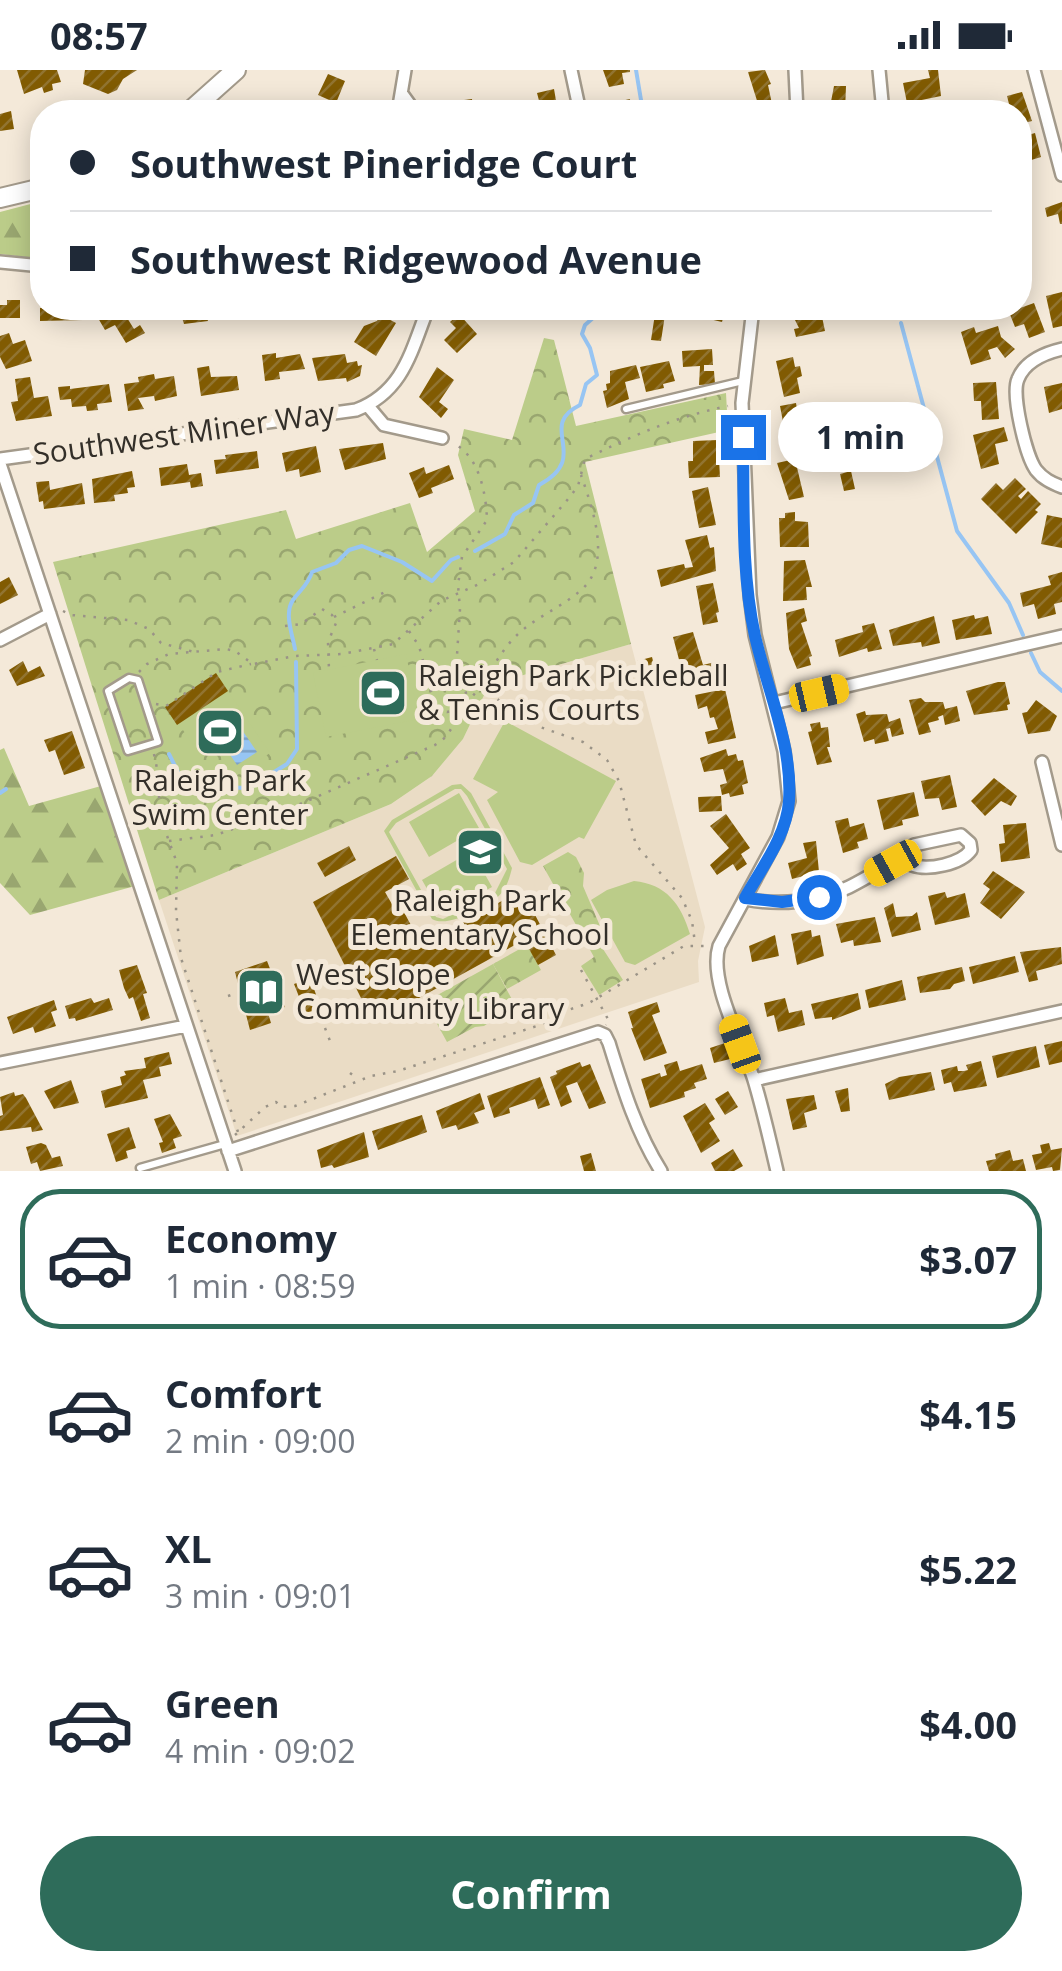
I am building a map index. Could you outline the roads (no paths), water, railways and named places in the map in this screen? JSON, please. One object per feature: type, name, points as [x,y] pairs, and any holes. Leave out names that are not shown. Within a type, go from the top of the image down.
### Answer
[{"type":"main road","points":[[203,100],[236,70]]},
{"type":"main road","points":[[0,198],[30,191]]},
{"type":"street","points":[[401,100],[405,70]]},
{"type":"street","points":[[571,70],[577,100]]},
{"type":"street","points":[[794,70],[795,100]]},
{"type":"street","points":[[879,70],[882,100]]},
{"type":"street","points":[[1034,70],[1062,175]]},
{"type":"street","points":[[402,94],[406,100]]},
{"type":"street","points":[[0,262],[30,265]]},
{"type":"street","name":"Southwest Miner Way","points":[[0,462],[368,406],[382,398],[394,383],[423,320]]},
{"type":"street","points":[[751,320],[742,403],[752,619],[784,751],[789,801],[778,837],[716,952],[723,994],[754,1080],[777,1171]]},
{"type":"street","points":[[1062,349],[1040,356],[1025,368],[1018,379],[1016,398],[1034,466],[1045,480],[1062,487]]},
{"type":"street","name":"Southwest Miner Way","points":[[368,406],[384,425],[442,438]]},
{"type":"street","points":[[0,462],[235,1171]]},
{"type":"street","points":[[0,640],[49,610]]},
{"type":"street","points":[[774,702],[1062,636]]},
{"type":"street","points":[[1042,762],[1062,845]]},
{"type":"street","points":[[961,836],[970,843],[969,854],[960,860],[922,868],[912,865],[908,858],[914,845],[961,836]]},
{"type":"street","points":[[745,898],[782,902],[819,897],[848,888],[908,858]]},
{"type":"street","points":[[754,1080],[1062,1011]]},
{"type":"street","points":[[0,1062],[186,1026]]},
{"type":"street","points":[[226,1145],[602,1033],[644,1143],[661,1171]]},
{"type":"lane","points":[[626,409],[743,381]]},
{"type":"lane","points":[[136,678],[158,742],[150,744],[128,751],[108,691],[136,678]]},
{"type":"lane","points":[[140,1168],[226,1145]]},
{"type":"water","points":[[234,718],[257,752],[237,765],[214,731]]},
{"type":"waterway","points":[[636,70],[641,100]]},
{"type":"waterway","points":[[475,551],[505,534],[514,515],[533,503],[539,485],[562,463],[562,423],[580,405],[586,384],[597,375],[582,334],[591,320]]},
{"type":"waterway","points":[[901,323],[957,531],[1009,603],[1023,635]]},
{"type":"waterway","points":[[295,649],[290,605],[312,572],[336,563],[349,550],[362,546],[402,562],[432,581],[458,557]]},
{"type":"waterway","points":[[1031,653],[1040,672],[1062,691]]},
{"type":"waterway","points":[[169,754],[179,774],[192,786],[248,788],[287,764],[297,749],[296,662]]},
{"type":"waterway","points":[[0,793],[6,789]]},
{"type":"place","name":"Raleigh Park Pickleball & Tennis Courts","points":[[383,693]]},
{"type":"place","name":"Raleigh Park Swim Center","points":[[220,732]]},
{"type":"place","name":"Raleigh Park Elementary School","points":[[480,852]]},
{"type":"place","name":"West Slope Community Library","points":[[261,992]]}]
